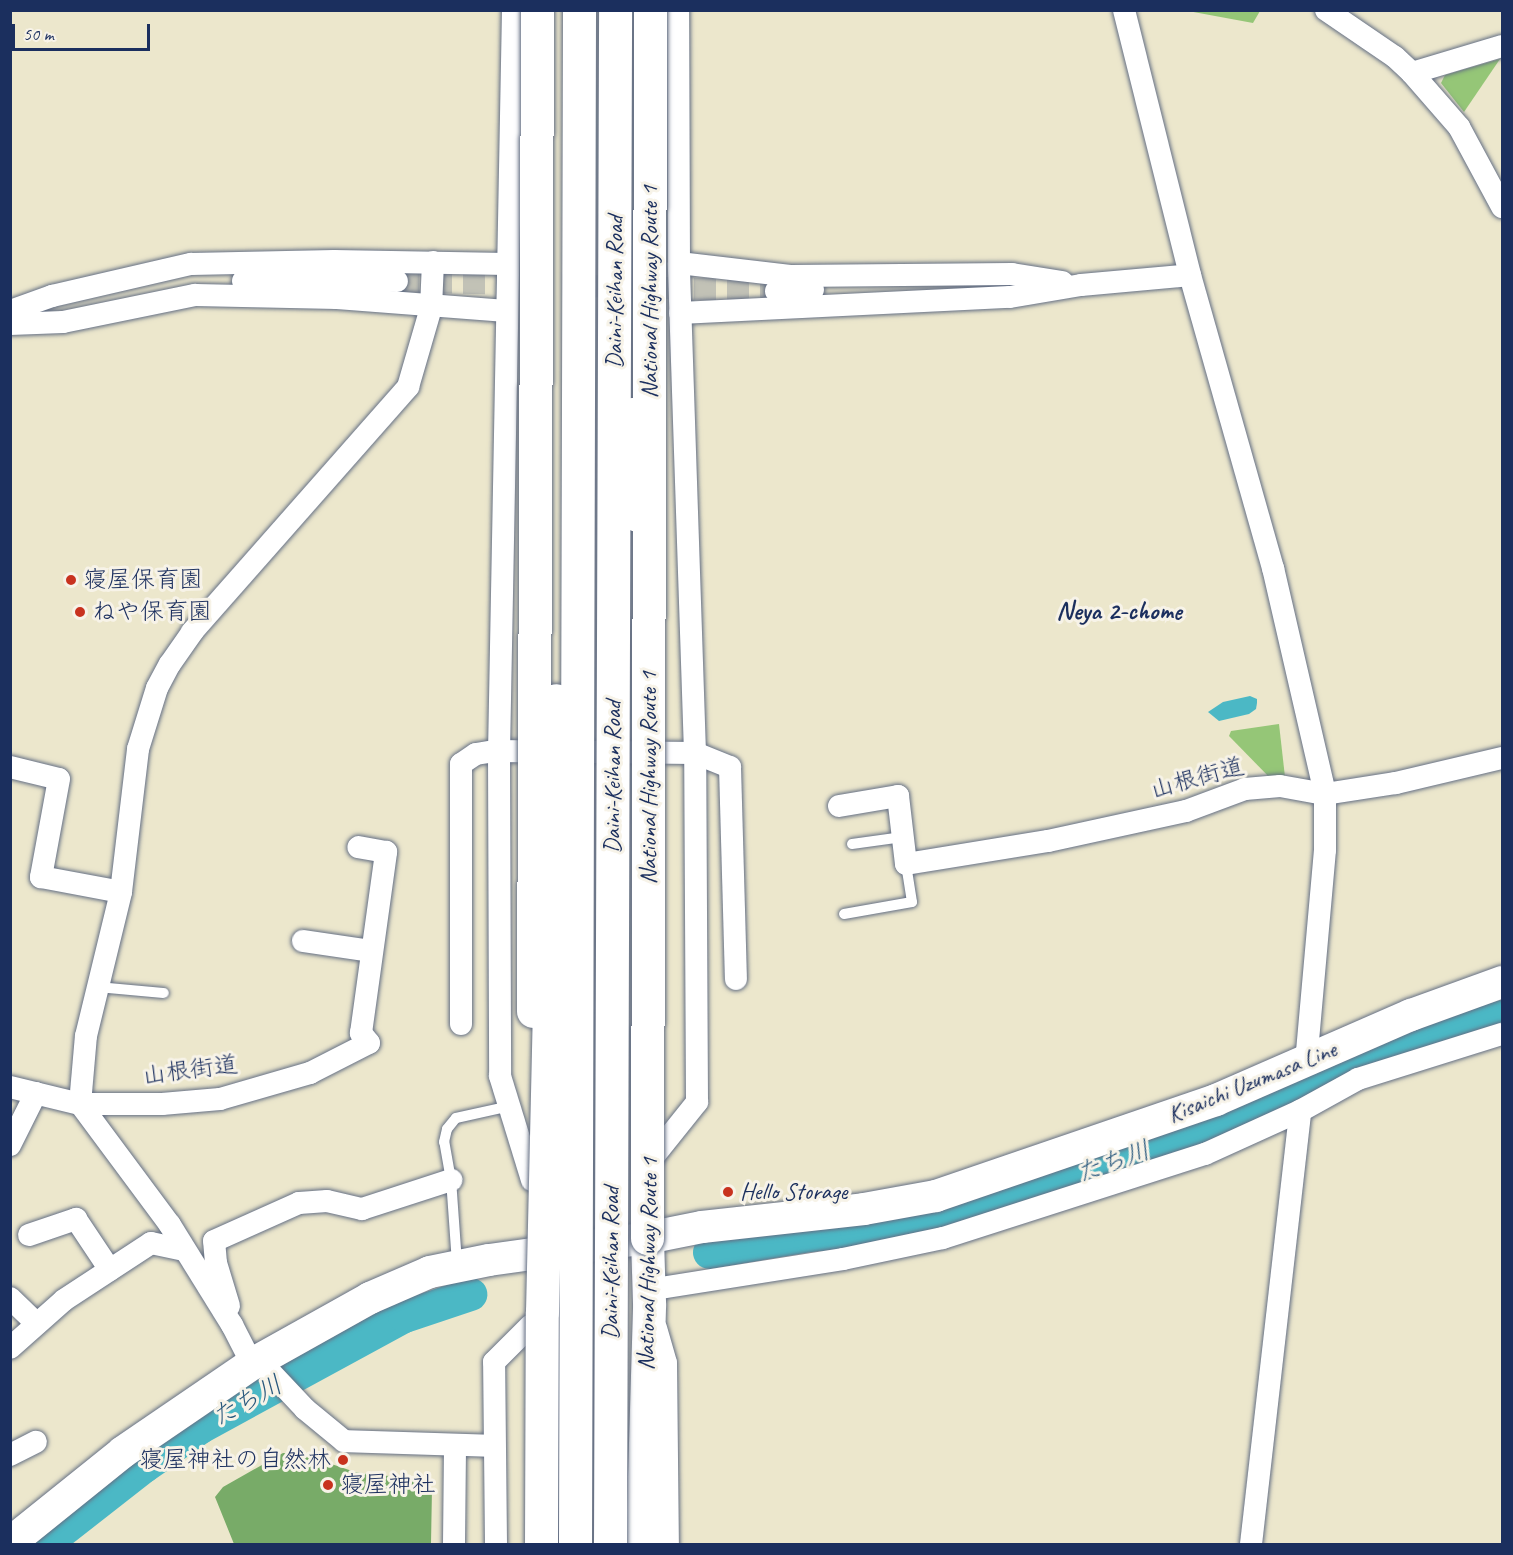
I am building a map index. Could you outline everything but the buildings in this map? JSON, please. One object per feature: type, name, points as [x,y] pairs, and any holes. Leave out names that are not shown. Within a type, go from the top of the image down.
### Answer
[{"type":"highway","points":[[532,1545],[530,1326],[537,10]]},
{"type":"highway","name":"Daini-Keihan Road","points":[[575,1545],[579,10]]},
{"type":"highway","name":"Daini-Keihan Road","points":[[610,1545],[615,10]]},
{"type":"highway","name":"National Highway Route 1","points":[[642,1545],[649,1297],[647,1238],[649,1162],[650,10]]},
{"type":"highway","points":[[616,242],[638,459],[633,924],[623,1307],[627,1545]]},
{"type":"highway","points":[[541,1545],[542,1312],[560,508],[579,246]]},
{"type":"main road","name":"Kisaichi Uzumasa Line","points":[[10,1543],[123,1452],[256,1362],[370,1298],[430,1272],[647,1238],[702,1227],[864,1209],[936,1196],[1173,1115],[1411,1015],[1503,982]]},
{"type":"street","points":[[513,10],[499,752],[500,1076],[532,1180]]},
{"type":"street","points":[[1124,10],[1190,275],[1273,568],[1325,794],[1325,850],[1306,1061]]},
{"type":"street","points":[[1326,10],[1395,57],[1412,73],[1459,127],[1503,207]]},
{"type":"street","points":[[649,1162],[697,1102],[695,753],[680,313],[676,16]]},
{"type":"street","points":[[1412,73],[1503,46]]},
{"type":"street","points":[[10,311],[52,297],[191,264],[433,262],[508,264]]},
{"type":"street","points":[[433,262],[430,308],[408,387],[192,632],[157,688],[138,749],[121,892],[86,1036],[80,1104],[170,1225],[256,1362],[305,1409],[344,1441],[494,1446]]},
{"type":"street","points":[[679,263],[792,276],[1012,274],[1082,285]]},
{"type":"street","points":[[776,291],[1082,285],[1190,275]]},
{"type":"street","points":[[10,318],[191,283],[337,278],[397,281]]},
{"type":"street","points":[[680,313],[1010,297],[1082,285]]},
{"type":"street","points":[[10,324],[63,322],[195,295],[337,298],[430,308],[507,311]]},
{"type":"street","points":[[461,1024],[460,764],[476,754],[499,752],[695,753],[730,767],[736,979]]},
{"type":"street","name":"山根街道","points":[[906,864],[1048,842],[1186,811],[1245,789],[1280,786],[1325,794],[1396,783],[1503,758]]},
{"type":"street","points":[[10,767],[59,779],[41,877],[121,892]]},
{"type":"street","points":[[839,806],[898,796],[906,864]]},
{"type":"street","points":[[303,941],[371,951],[386,852],[358,847]]},
{"type":"street","name":"山根街道","points":[[10,1087],[80,1104],[162,1104],[220,1099],[310,1072],[369,1043],[361,1033],[371,951]]},
{"type":"street","points":[[668,1545],[666,1363],[649,1297],[943,1238],[1205,1154],[1300,1111],[1358,1079],[1503,1034]]},
{"type":"street","points":[[10,1145],[36,1094]]},
{"type":"street","points":[[1251,1545],[1300,1111]]},
{"type":"street","points":[[232,1325],[227,1295],[216,1263],[214,1240],[299,1203],[327,1201],[362,1209],[451,1180]]},
{"type":"street","points":[[29,1235],[76,1220],[110,1270]]},
{"type":"street","points":[[10,1348],[64,1300],[151,1243],[185,1250]]},
{"type":"street","points":[[10,1298],[37,1324]]},
{"type":"street","points":[[496,1545],[494,1362],[530,1326]]},
{"type":"street","points":[[10,1455],[36,1442]]},
{"type":"street","points":[[454,1545],[455,1445]]},
{"type":"lane","points":[[852,844],[903,837]]},
{"type":"lane","points":[[844,914],[912,902],[906,864]]},
{"type":"lane","points":[[97,987],[164,993]]},
{"type":"lane","points":[[458,1266],[451,1180],[444,1142],[447,1129],[456,1118],[510,1106]]},
{"type":"green space","points":[[1188,11],[1260,11],[1253,23]]},
{"type":"green space","points":[[1500,59],[1464,112],[1441,83],[1445,75]]},
{"type":"green space","points":[[1279,724],[1285,777],[1272,780],[1229,736],[1231,731]]},
{"type":"green space","points":[[283,1453],[302,1454],[355,1472],[423,1480],[432,1489],[431,1544],[234,1544],[215,1497],[223,1487]]},
{"type":"water","points":[[1250,696],[1257,699],[1257,703],[1256,709],[1249,714],[1219,721],[1208,712],[1223,702]]},
{"type":"waterway","name":"たち川","points":[[709,1252],[809,1235],[856,1231],[983,1205],[1040,1189],[1220,1123],[1323,1078],[1444,1034],[1502,1016]]},
{"type":"waterway","name":"たち川","points":[[44,1544],[144,1466],[200,1427],[404,1316],[470,1294]]},
{"type":"tunnel","points":[[397,281],[776,291]]},
{"type":"place","name":"寝屋保育園","points":[[71,580]]},
{"type":"place","name":"ねや保育園","points":[[80,612]]},
{"type":"place","name":"Hello Storage","points":[[728,1192]]},
{"type":"place","name":"寝屋神社の自然林","points":[[343,1460]]},
{"type":"place","name":"寝屋神社","points":[[328,1485]]},
{"type":"district","name":"Neya 2-chome","points":[[1119,611]]}]
